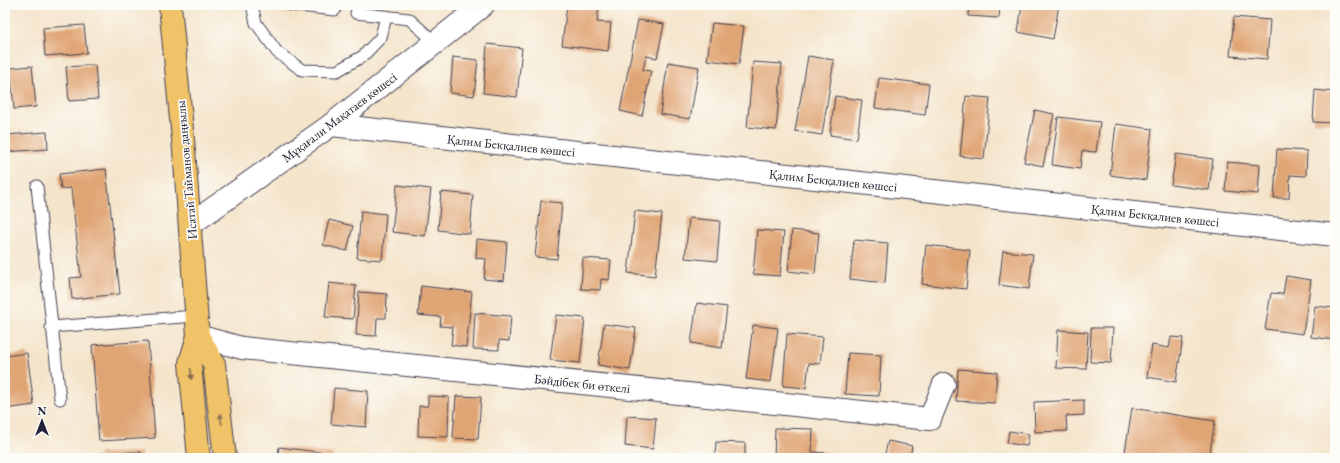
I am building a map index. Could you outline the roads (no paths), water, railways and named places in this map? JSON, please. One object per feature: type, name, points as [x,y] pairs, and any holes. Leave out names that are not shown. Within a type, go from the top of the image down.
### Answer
[{"type":"main road","name":"Исатай Тайманов даңғылы","points":[[170,5],[191,224],[197,326],[190,363],[199,458]]},
{"type":"main road","name":"Исатай Тайманов даңғылы","points":[[197,326],[214,364],[226,458]]},
{"type":"street","name":"Мұқағали Мақатаев көшесі","points":[[191,224],[331,125],[483,5]]},
{"type":"street","name":"Қалим Бекқалиев көшесі","points":[[331,125],[1335,234]]},
{"type":"street","name":"Бәйдібек би өткелі","points":[[197,326],[242,348],[930,419],[944,384]]},
{"type":"lane","points":[[252,5],[256,24],[277,52],[302,70],[337,71],[363,56],[381,37],[386,16]]},
{"type":"lane","points":[[290,5],[335,10]]},
{"type":"lane","points":[[356,13],[409,18],[435,42]]},
{"type":"lane","points":[[37,186],[51,327],[60,399]]},
{"type":"lane","points":[[51,327],[197,326]]}]
